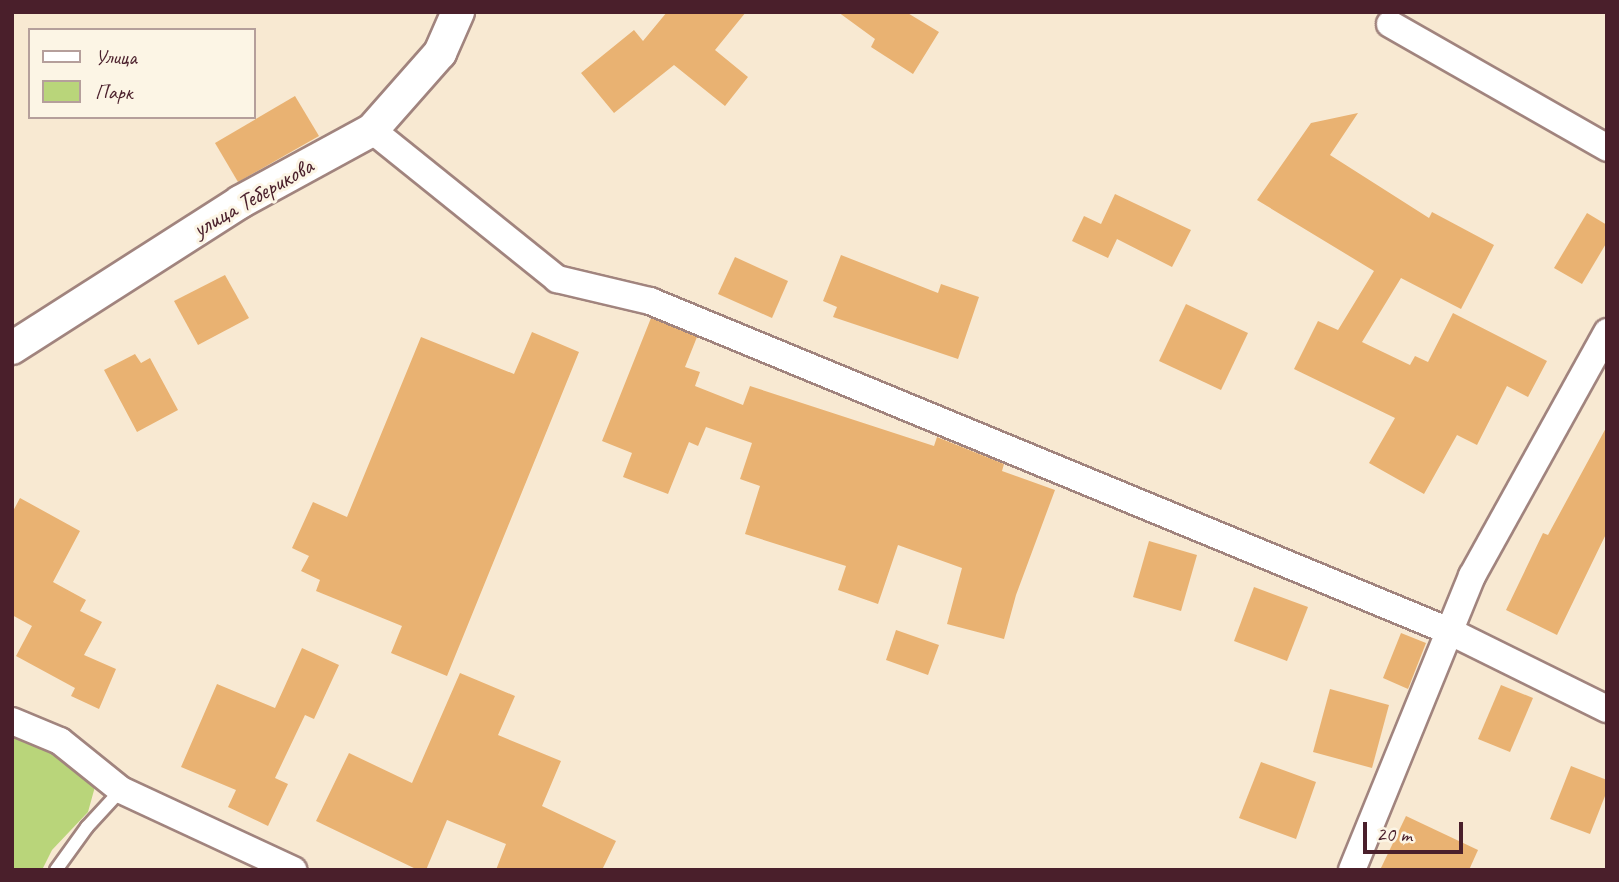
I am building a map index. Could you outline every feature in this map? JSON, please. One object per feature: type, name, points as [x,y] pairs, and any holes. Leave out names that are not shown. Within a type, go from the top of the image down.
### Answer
[{"type":"street","name":"улица Теберикова","points":[[12,348],[240,202],[372,130],[440,53],[462,14]]},
{"type":"street","points":[[1390,24],[1607,148]]},
{"type":"street","points":[[372,130],[557,279],[650,301],[1449,631],[1607,709]]},
{"type":"street","points":[[1352,870],[1472,576],[1607,332]]},
{"type":"street","points":[[12,721],[60,741],[121,790],[293,870]]},
{"type":"lane","points":[[56,870],[87,827],[121,790]]},
{"type":"green space","points":[[12,732],[70,756],[96,783],[88,812],[52,850],[42,870],[12,870]]},
{"type":"building","points":[[667,12],[746,12],[715,50],[748,77],[725,106],[674,65],[614,113],[581,73],[634,30],[643,41]]},
{"type":"building","points":[[838,12],[906,12],[939,32],[913,74],[871,47],[875,39]]},
{"type":"building","points":[[295,96],[319,136],[238,182],[215,143]]},
{"type":"building","points":[[1358,113],[1330,155],[1429,218],[1432,212],[1494,245],[1461,309],[1401,278],[1362,342],[1410,365],[1415,356],[1428,362],[1453,313],[1547,361],[1528,397],[1507,386],[1477,445],[1457,435],[1424,494],[1369,463],[1395,418],[1294,369],[1318,321],[1338,330],[1374,271],[1257,200],[1311,123]]},
{"type":"building","points":[[1115,194],[1191,230],[1172,267],[1117,239],[1108,258],[1072,241],[1084,216],[1101,224]]},
{"type":"building","points":[[1587,213],[1607,225],[1607,242],[1582,284],[1554,268]]},
{"type":"building","points":[[841,255],[938,293],[941,284],[979,297],[958,359],[833,317],[837,307],[823,301]]},
{"type":"building","points":[[735,257],[788,281],[772,318],[718,294]]},
{"type":"building","points":[[225,275],[249,318],[198,345],[174,301]]},
{"type":"building","points":[[1186,304],[1248,333],[1221,390],[1159,361]]},
{"type":"building","points":[[651,318],[697,337],[685,367],[700,372],[695,386],[743,405],[750,386],[934,446],[937,437],[1004,464],[1002,471],[1055,490],[1016,595],[1004,639],[947,624],[962,568],[898,545],[878,604],[838,590],[846,566],[745,534],[760,486],[740,479],[752,443],[706,427],[698,446],[689,442],[668,494],[623,477],[632,453],[602,441]]},
{"type":"building","points":[[532,332],[579,352],[447,676],[391,653],[402,626],[316,591],[320,580],[301,571],[309,556],[292,548],[313,502],[347,517],[421,337],[514,374]]},
{"type":"building","points":[[135,354],[141,363],[150,358],[178,410],[137,432],[104,370]]},
{"type":"building","points":[[1607,426],[1607,532],[1557,635],[1506,610],[1543,533],[1548,535]]},
{"type":"building","points":[[20,498],[80,531],[53,582],[86,600],[80,611],[102,622],[84,655],[116,669],[99,709],[71,696],[75,688],[16,656],[32,626],[12,615],[12,513]]},
{"type":"building","points":[[1149,541],[1197,555],[1181,611],[1133,597]]},
{"type":"building","points":[[1254,587],[1308,607],[1287,661],[1234,641]]},
{"type":"building","points":[[896,630],[939,645],[928,675],[886,660]]},
{"type":"building","points":[[1401,633],[1426,643],[1408,689],[1383,678]]},
{"type":"building","points":[[302,648],[339,665],[314,719],[305,715],[275,778],[288,784],[268,826],[228,807],[236,790],[181,767],[217,684],[275,708]]},
{"type":"building","points":[[460,673],[515,696],[498,735],[561,761],[542,806],[616,841],[602,870],[496,870],[506,844],[447,820],[426,870],[418,870],[316,821],[349,753],[412,783]]},
{"type":"building","points":[[1501,685],[1533,698],[1510,752],[1478,739]]},
{"type":"building","points":[[1330,689],[1389,705],[1372,768],[1313,752]]},
{"type":"building","points":[[1261,762],[1316,782],[1296,839],[1239,818]]},
{"type":"building","points":[[1571,766],[1607,780],[1607,791],[1590,834],[1550,819]]},
{"type":"building","points":[[1406,816],[1478,850],[1469,870],[1380,870]]}]
